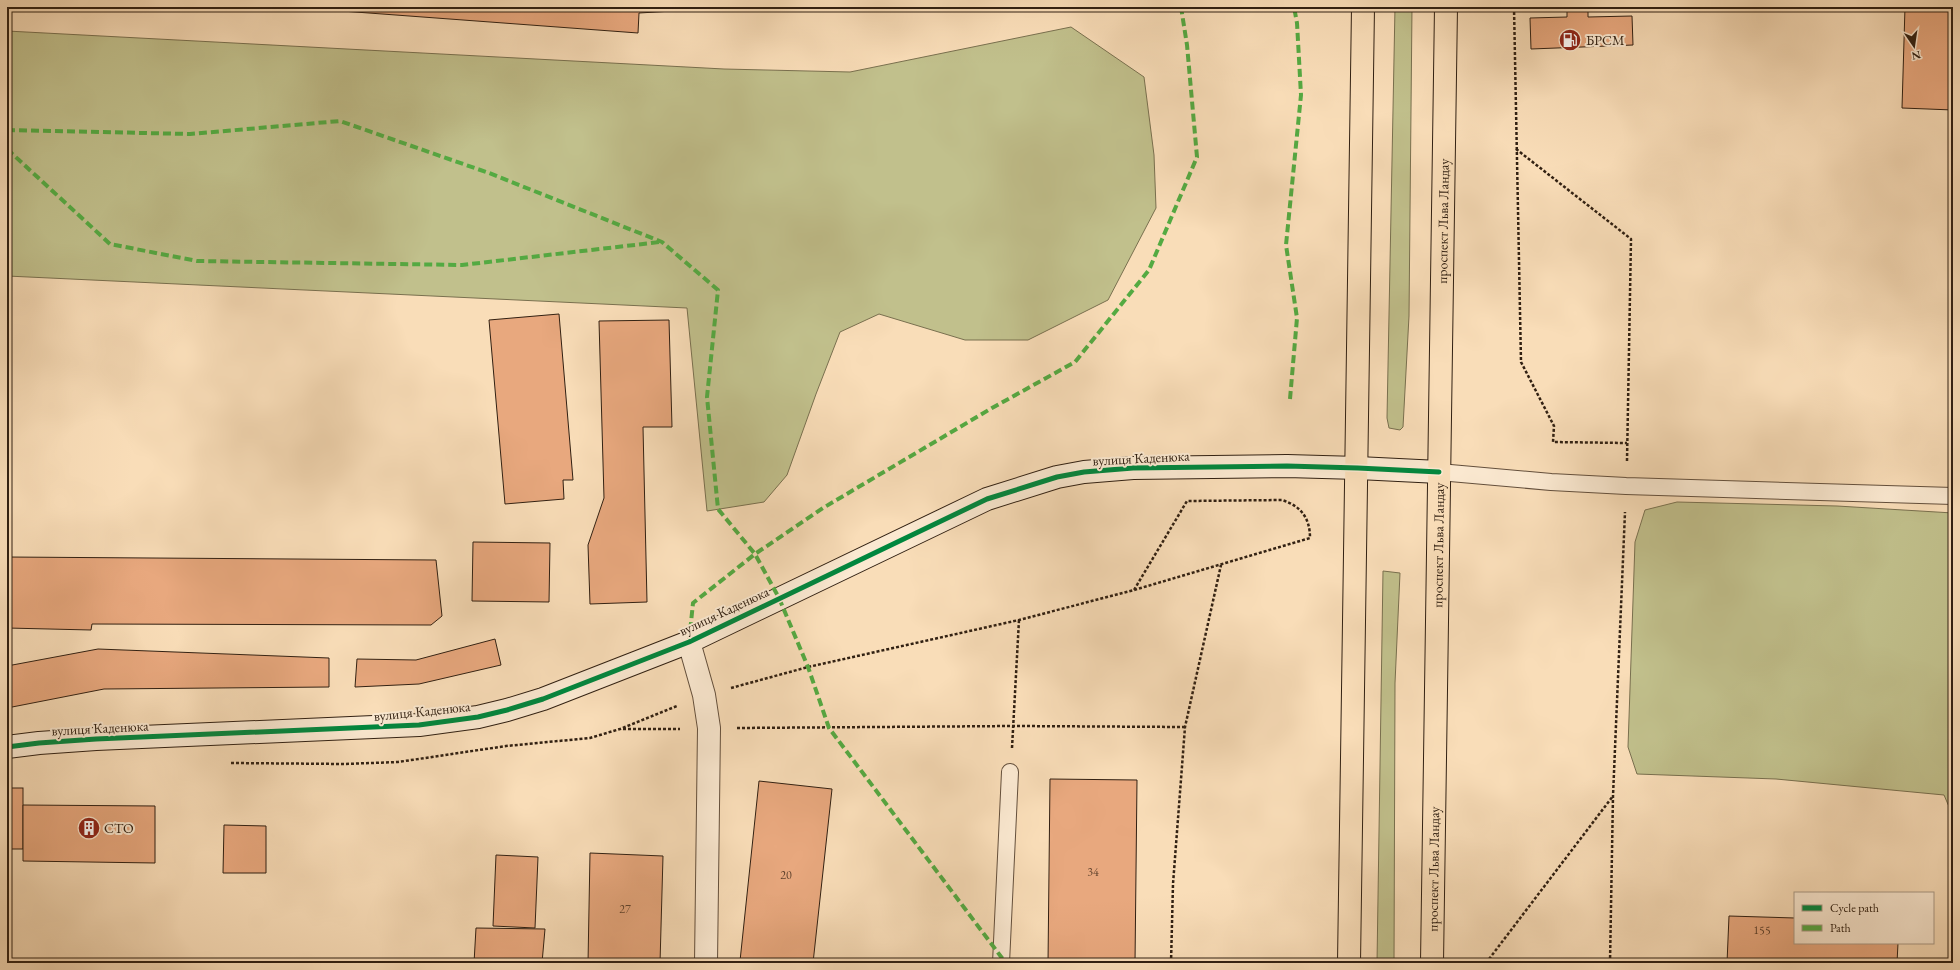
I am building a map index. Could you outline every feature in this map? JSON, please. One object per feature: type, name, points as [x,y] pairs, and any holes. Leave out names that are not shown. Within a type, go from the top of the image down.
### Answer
[{"type":"main road","points":[[1349,963],[1358,468],[1364,7]]},
{"type":"main road","name":"проспект Льва Ландау","points":[[1432,963],[1446,7]]},
{"type":"street","name":"вулиця Каденюка","points":[[7,747],[96,738],[391,728],[478,717],[543,699],[689,642],[987,499],[1057,478],[1084,472],[1133,468],[1358,468],[1439,472]]},
{"type":"street","points":[[689,642],[704,696],[709,728],[706,963]]},
{"type":"lane","points":[[1439,472],[1551,482],[1626,486],[1953,496]]},
{"type":"lane","points":[[1002,963],[1010,772]]},
{"type":"path","points":[[1514,7],[1521,362],[1554,426],[1553,442],[1627,443]]},
{"type":"path","points":[[1516,150],[1631,239],[1626,486],[1613,796],[1610,963]]},
{"type":"path","points":[[1134,590],[1310,538]]},
{"type":"path","points":[[1171,963],[1173,884],[1185,727],[1221,565]]},
{"type":"path","points":[[1010,772],[1014,726],[1019,620]]},
{"type":"path","points":[[620,729],[1014,726],[1185,727]]},
{"type":"path","points":[[1486,963],[1613,796]]},
{"type":"shaded area","points":[[1395,7],[1412,7],[1409,316],[1403,427],[1400,430],[1389,428],[1387,418]]},
{"type":"shaded area","points":[[1071,27],[1144,77],[1154,155],[1156,208],[1108,300],[1028,340],[965,340],[879,314],[840,332],[787,475],[764,502],[707,511],[687,308],[7,276],[7,31],[724,69],[850,72]]},
{"type":"shaded area","points":[[1677,502],[1837,506],[1953,513],[1953,816],[1944,795],[1776,779],[1637,774],[1628,747],[1635,542],[1645,510]]},
{"type":"shaded area","points":[[1383,571],[1400,573],[1395,683],[1394,963],[1377,963]]},
{"type":"building","points":[[288,7],[740,7],[639,13],[638,33]]},
{"type":"building","points":[[1567,7],[1588,7],[1588,17],[1632,16],[1633,45],[1531,49],[1530,18],[1567,17]]},
{"type":"building","points":[[1905,7],[1953,7],[1953,110],[1902,108]]},
{"type":"building","points":[[559,314],[573,480],[563,480],[564,499],[505,504],[489,320]]},
{"type":"building","points":[[669,320],[672,427],[643,427],[647,602],[590,604],[588,545],[604,498],[599,321]]},
{"type":"building","points":[[473,542],[550,543],[549,602],[472,601]]},
{"type":"building","points":[[7,557],[436,560],[442,616],[431,625],[92,624],[91,630],[7,628]]},
{"type":"building","points":[[495,639],[501,665],[419,684],[355,687],[357,659],[416,660]]},
{"type":"building","points":[[98,649],[329,658],[329,687],[104,689],[7,708],[7,666]]},
{"type":"building","points":[[1050,779],[1137,780],[1135,963],[1048,963]]},
{"type":"building","points":[[759,781],[832,789],[813,963],[758,963],[740,961]]},
{"type":"building","points":[[7,788],[23,788],[23,849],[7,849]]},
{"type":"building","name":"СТО","points":[[23,805],[155,806],[155,863],[23,861]]},
{"type":"building","points":[[224,825],[266,826],[266,873],[223,873]]},
{"type":"building","points":[[590,853],[663,856],[660,963],[588,963]]},
{"type":"building","points":[[496,855],[538,857],[535,928],[493,926]]},
{"type":"building","points":[[1729,916],[1794,918],[1794,944],[1898,944],[1897,963],[1727,963]]},
{"type":"building","points":[[476,928],[545,929],[542,963],[474,963]]},
{"type":"marked path","points":[[689,642],[693,603],[755,554],[823,508],[992,408],[1075,362],[1149,270],[1197,157],[1187,45],[1181,7]]},
{"type":"marked path","points":[[1290,399],[1297,318],[1286,245],[1301,95],[1297,23],[1294,7]]},
{"type":"marked path","points":[[7,130],[190,134],[340,121],[489,173],[662,242],[718,290],[707,397],[718,509],[755,554],[779,598],[808,667],[829,728],[1002,958],[1008,963]]},
{"type":"marked path","points":[[7,149],[110,244],[197,261],[462,265],[660,242]]},
{"type":"cycle path","points":[[7,747],[96,739],[419,725],[478,717],[507,710],[543,699],[689,642],[987,499],[1057,477],[1084,472],[1133,468],[1287,466],[1439,472]]},
{"type":"place","name":"БРСМ","points":[[1570,40]]},
{"type":"place","name":"СТО","points":[[89,828]]}]
